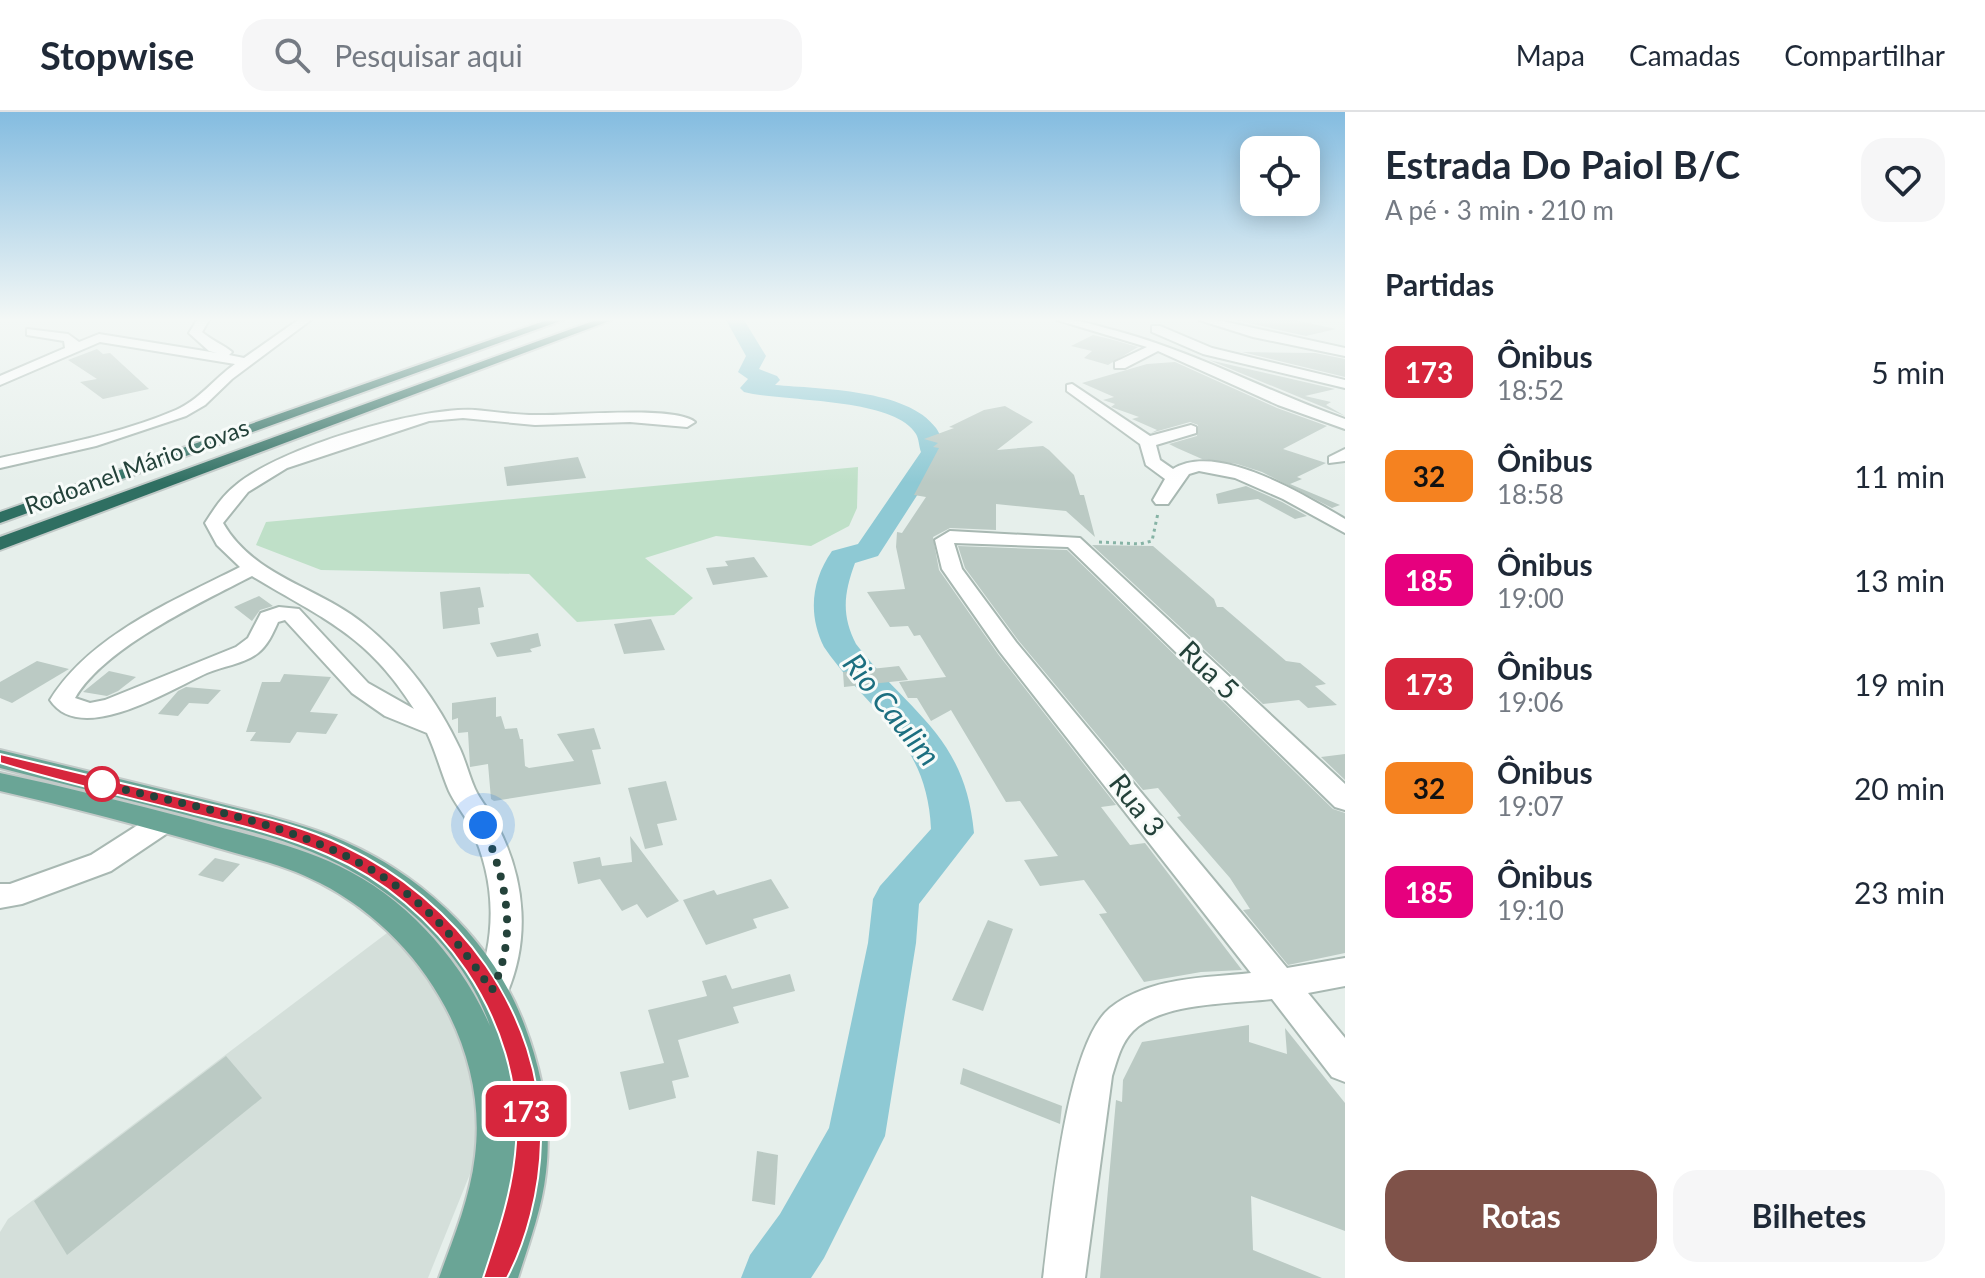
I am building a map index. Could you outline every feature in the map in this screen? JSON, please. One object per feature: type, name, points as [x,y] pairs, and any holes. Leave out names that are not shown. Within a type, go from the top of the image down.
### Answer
[{"type":"highway","name":"Rodoanel Mário Covas","points":[[0,518],[404,374]]},
{"type":"highway","name":"Rodoanel Mário Covas","points":[[0,544],[459,374]]},
{"type":"main road","points":[[2,779],[282,829],[337,851],[381,876],[425,909],[460,944],[492,990],[511,1037],[524,1088],[529,1140],[523,1196],[497,1278]]},
{"type":"main road","points":[[2,779],[287,858],[340,880],[384,910],[426,952],[466,1006],[484,1051],[495,1095],[496,1140],[491,1179],[460,1278]]},
{"type":"street","points":[[0,463],[61,451],[192,408],[232,374]]},
{"type":"street","points":[[1222,374],[1283,402],[1345,424]]},
{"type":"street","points":[[1306,374],[1345,384]]},
{"type":"street","points":[[1072,388],[1147,442],[1152,462],[1174,478]]},
{"type":"street","points":[[492,990],[508,950],[507,909],[501,878],[483,825],[465,795],[449,751],[435,725],[411,689],[371,641],[332,612],[254,567],[221,540],[214,523],[219,513],[245,487],[286,463],[413,420],[453,413],[530,420],[646,416],[687,422]]},
{"type":"street","points":[[1147,442],[1187,431],[1155,420]]},
{"type":"street","points":[[1162,500],[1174,478],[1190,467],[1229,471],[1293,496],[1345,527]]},
{"type":"street","name":"Rua 3","points":[[1073,542],[945,538],[946,554],[952,569],[1000,636],[1345,1065]]},
{"type":"street","name":"Rua 5","points":[[1073,542],[1345,800]]},
{"type":"street","points":[[254,567],[115,647],[80,675],[65,690],[62,700],[67,706],[95,710],[139,696],[248,649],[263,633],[269,618],[286,613],[291,614],[360,688],[394,711],[435,725]]},
{"type":"street","points":[[0,896],[11,896],[101,863],[162,823]]},
{"type":"street","points":[[1064,1278],[1094,1076],[1103,1046],[1121,1020],[1149,1003],[1180,995],[1279,984],[1345,972]]},
{"type":"path","points":[[1073,542],[1147,544],[1155,538],[1162,500]]},
{"type":"shaded area","points":[[391,930],[457,1020],[480,1082],[474,1164],[428,1278],[0,1278],[0,1232],[8,1219]]},
{"type":"green space","points":[[858,467],[857,508],[849,526],[811,546],[716,536],[645,558],[693,598],[674,615],[577,622],[529,574],[321,570],[256,545],[266,522]]},
{"type":"building","points":[[90,374],[133,374],[149,389],[103,399],[80,382],[97,379]]},
{"type":"building","points":[[1111,374],[1203,374],[1277,408],[1327,426],[1283,449],[1326,463],[1297,477],[1302,479],[1290,484],[1340,505],[1332,508],[1262,472],[1237,464],[1202,459],[1177,448],[1169,444],[1197,436],[1198,425],[1190,422],[1151,433],[1157,430],[1132,419],[1139,417],[1111,407],[1115,404],[1103,400],[1114,397],[1082,383]]},
{"type":"building","points":[[1244,374],[1272,374],[1335,389],[1305,396],[1331,402],[1326,405],[1345,416]]},
{"type":"building","points":[[1005,406],[1033,422],[997,450],[1043,446],[1049,450],[1074,475],[1080,495],[1084,495],[1095,537],[1066,511],[996,504],[996,530],[950,528],[933,537],[939,570],[998,654],[1116,805],[1101,807],[1130,845],[1145,843],[1242,970],[1201,972],[1144,982],[1099,914],[1107,913],[1084,880],[1040,886],[1024,860],[1058,856],[1020,801],[1006,802],[951,710],[931,721],[917,698],[908,698],[899,682],[946,677],[920,635],[914,636],[908,626],[890,627],[867,592],[905,589],[896,547],[897,532],[902,533],[926,497],[914,495],[939,448],[933,447],[938,443],[924,439],[954,428],[949,427],[984,410]]},
{"type":"building","points":[[578,457],[586,478],[507,486],[504,467]]},
{"type":"building","points":[[1246,486],[1307,516],[1295,519],[1258,499],[1218,504],[1216,494]]},
{"type":"building","points":[[1092,545],[1153,546],[1214,599],[1217,607],[1223,607],[1286,661],[1300,663],[1326,684],[1315,686],[1337,705],[1308,708],[1299,700],[1263,704]]},
{"type":"building","points":[[958,546],[1067,550],[1333,809],[1345,813],[1345,953],[1288,965],[1243,910],[1250,909],[1230,878],[1177,817],[1181,816],[1158,788],[1143,790],[1018,640],[965,568]]},
{"type":"building","points":[[754,557],[768,577],[713,585],[706,568],[728,566],[725,561]]},
{"type":"building","points":[[480,587],[484,607],[478,608],[480,624],[443,629],[440,592]]},
{"type":"building","points":[[259,596],[273,606],[260,610],[252,621],[234,607]]},
{"type":"building","points":[[651,619],[665,650],[624,654],[614,624]]},
{"type":"building","points":[[538,633],[541,646],[530,649],[532,652],[497,657],[490,643]]},
{"type":"building","points":[[37,661],[69,669],[12,703],[0,698],[0,682]]},
{"type":"building","points":[[899,666],[908,680],[844,687],[843,672]]},
{"type":"building","points":[[109,671],[136,677],[107,696],[83,692]]},
{"type":"building","points":[[284,674],[331,677],[310,712],[338,714],[326,734],[297,732],[290,743],[250,741],[256,732],[246,732],[262,682],[280,682]]},
{"type":"building","points":[[186,687],[221,690],[208,704],[189,703],[178,716],[158,714],[178,691]]},
{"type":"building","points":[[496,697],[496,717],[501,716],[505,729],[517,728],[520,739],[523,739],[525,766],[529,768],[574,761],[557,734],[594,728],[601,749],[592,750],[601,784],[491,799],[488,764],[470,767],[468,732],[458,733],[458,718],[452,720],[452,703]]},
{"type":"building","points":[[1345,754],[1345,780],[1321,757]]},
{"type":"building","points":[[666,781],[677,820],[657,824],[663,845],[645,849],[628,788]]},
{"type":"building","points":[[630,836],[679,901],[647,918],[637,904],[622,911],[600,879],[578,884],[573,862],[600,857],[602,866],[632,862]]},
{"type":"building","points":[[215,858],[240,864],[223,882],[198,875]]},
{"type":"building","points":[[771,879],[789,908],[753,919],[757,928],[706,945],[683,900],[714,890],[717,895]]},
{"type":"building","points":[[988,920],[1013,929],[983,1011],[952,1000]]},
{"type":"building","points":[[790,974],[795,991],[733,1007],[739,1023],[678,1040],[689,1077],[672,1081],[676,1098],[629,1110],[620,1072],[664,1063],[648,1010],[707,996],[702,981],[726,975],[732,989]]},
{"type":"building","points":[[1249,1025],[1249,1042],[1287,1054],[1285,1028],[1345,1103],[1345,1231],[1251,1196],[1253,1250],[1322,1278],[1100,1278],[1116,1100],[1122,1102],[1123,1080],[1142,1042]]},
{"type":"building","points":[[226,1056],[262,1098],[67,1255],[34,1201]]},
{"type":"building","points":[[963,1068],[1062,1106],[1060,1124],[960,1084]]},
{"type":"building","points":[[757,1151],[778,1155],[775,1205],[752,1201]]},
{"type":"waterway","name":"Rio Caulim","points":[[755,374],[770,380],[754,384],[751,388],[887,406],[911,416],[927,431],[933,452],[868,550],[842,557],[828,610],[831,628],[841,647],[931,751],[948,790],[953,833],[896,899],[892,943],[856,1136],[802,1236],[773,1278]]},
{"type":"bus line","name":"173","points":[[0,759],[282,829],[337,851],[381,876],[425,909],[460,944],[492,990],[511,1037],[524,1088],[529,1140],[523,1196],[497,1278]]},
{"type":"route","points":[[102,784],[93,782],[282,829],[337,851],[381,876],[425,909],[460,944],[492,990],[508,950],[507,909],[491,843],[483,825]]}]
